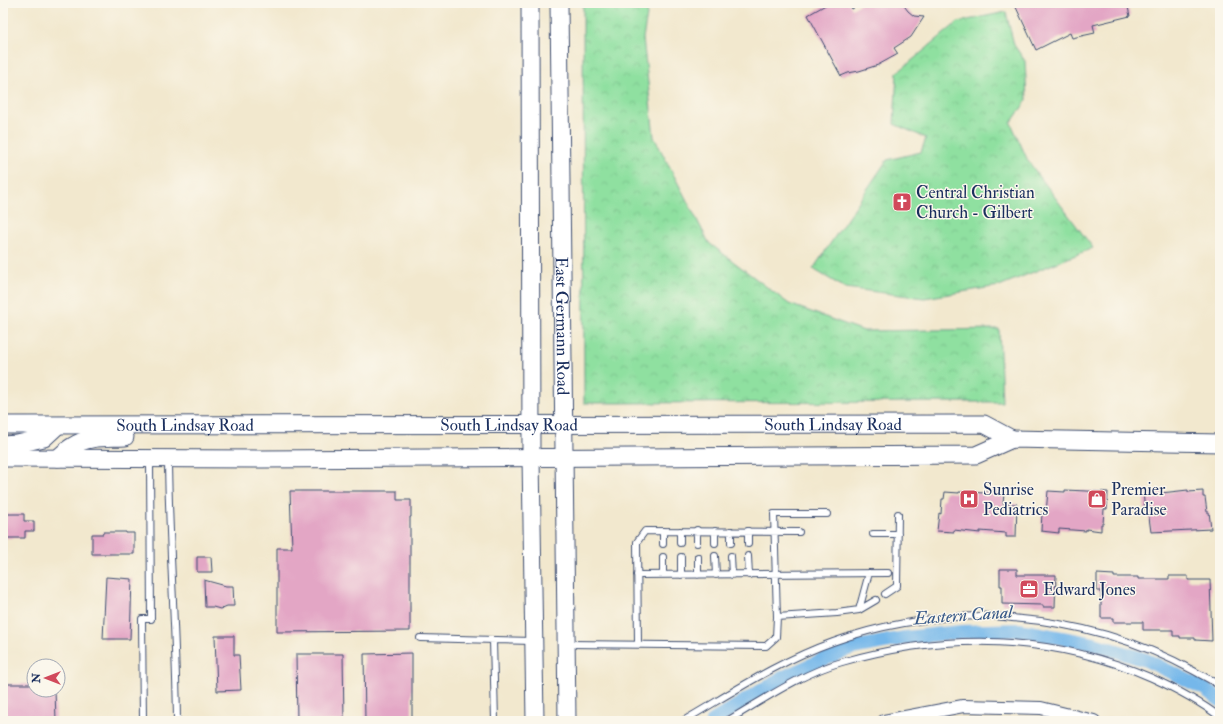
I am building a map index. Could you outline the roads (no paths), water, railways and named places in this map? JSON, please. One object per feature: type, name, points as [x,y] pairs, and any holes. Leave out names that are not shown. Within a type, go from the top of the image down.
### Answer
[{"type":"main road","name":"East Germann Road","points":[[530,3],[531,457],[535,721]]},
{"type":"main road","name":"East Germann Road","points":[[559,3],[567,721]]},
{"type":"main road","name":"South Lindsay Road","points":[[3,426],[564,423],[984,424],[1012,439]]},
{"type":"main road","points":[[3,445],[17,444],[44,438],[57,426]]},
{"type":"main road","points":[[58,458],[73,445],[86,441],[98,438],[143,436],[181,426]]},
{"type":"main road","name":"South Lindsay Road","points":[[3,458],[976,455],[1012,439],[1220,443]]},
{"type":"street","points":[[884,721],[933,716],[963,706],[1040,708],[1090,720]]},
{"type":"lane","points":[[143,721],[142,619],[151,619],[150,458]]},
{"type":"lane","points":[[168,458],[169,513],[177,671],[177,721]]},
{"type":"lane","points":[[566,644],[766,646],[776,636],[777,617],[774,514],[827,514]]},
{"type":"lane","points":[[885,594],[897,586],[898,514]]},
{"type":"lane","points":[[663,530],[663,544]]},
{"type":"lane","points":[[680,530],[680,543]]},
{"type":"lane","points":[[638,644],[637,542],[645,531],[697,530],[799,532]]},
{"type":"lane","points":[[697,530],[697,543]]},
{"type":"lane","points":[[715,531],[715,543]]},
{"type":"lane","points":[[731,531],[731,543]]},
{"type":"lane","points":[[748,531],[748,544]]},
{"type":"lane","points":[[873,534],[898,534]]},
{"type":"lane","points":[[715,556],[716,575]]},
{"type":"lane","points":[[731,556],[732,575]]},
{"type":"lane","points":[[748,556],[749,575]]},
{"type":"lane","points":[[663,557],[663,575]]},
{"type":"lane","points":[[681,557],[681,575]]},
{"type":"lane","points":[[698,557],[698,575]]},
{"type":"lane","points":[[859,610],[869,573]]},
{"type":"lane","points":[[637,575],[888,573]]},
{"type":"lane","points":[[777,617],[859,610],[876,600]]},
{"type":"lane","points":[[684,721],[767,670],[811,650],[877,628],[940,618],[980,616],[1032,620],[1105,634],[1135,643],[1179,663],[1220,686]]},
{"type":"lane","points":[[420,638],[534,641]]},
{"type":"lane","points":[[493,640],[495,721]]},
{"type":"lane","points":[[727,721],[811,674],[841,662],[883,652],[918,646],[960,642],[994,642],[1037,645],[1071,651],[1129,668],[1175,689],[1220,717]]},
{"type":"waterway","name":"Eastern Canal","points":[[713,721],[780,679],[847,649],[905,638],[960,632],[1019,630],[1094,644],[1146,660],[1205,689],[1220,700]]},
{"type":"place","name":"Central Christian Church - Gilbert","points":[[902,202]]},
{"type":"place","name":"Sunrise Pediatrics","points":[[969,499]]},
{"type":"place","name":"Premier Paradise","points":[[1097,499]]},
{"type":"place","name":"Edward Jones","points":[[1029,589]]}]
